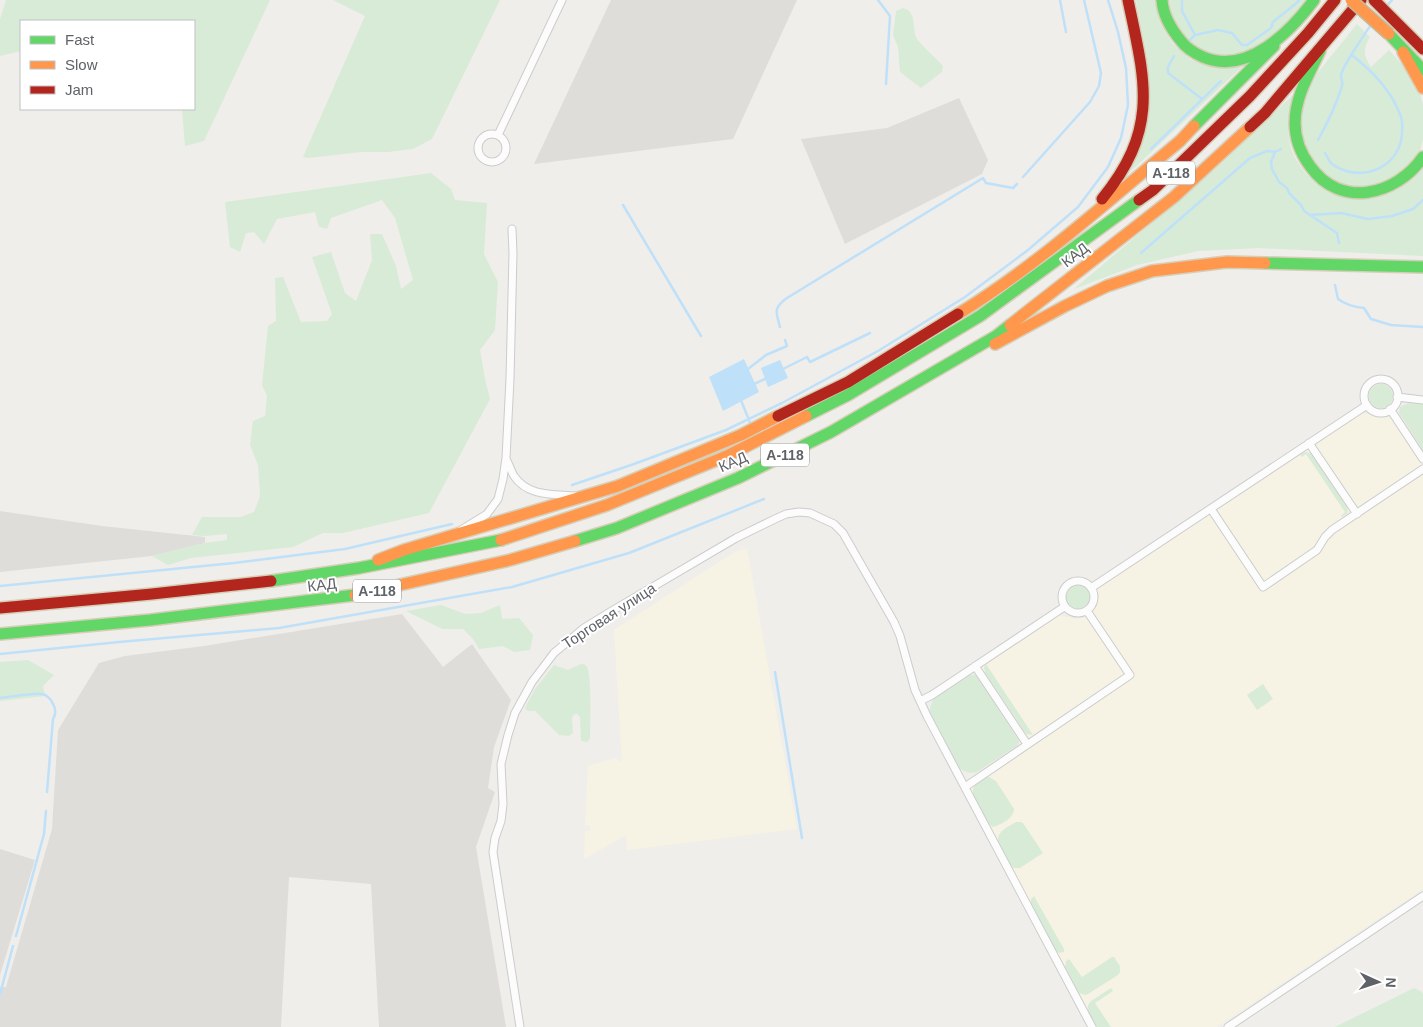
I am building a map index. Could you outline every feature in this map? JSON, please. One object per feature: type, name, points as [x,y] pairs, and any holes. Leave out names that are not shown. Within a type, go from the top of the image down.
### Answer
[{"type":"main road","points":[[1073,230],[1112,187],[1127,162],[1137,138],[1144,84],[1141,60],[1128,0]]},
{"type":"main road","points":[[1162,0],[1168,24],[1183,44],[1199,57],[1218,62],[1237,61],[1253,55],[1275,41],[1294,25]]},
{"type":"main road","points":[[359,568],[404,550],[618,486],[741,435],[848,382],[988,296],[1073,230],[1180,141],[1294,25],[1314,0]]},
{"type":"main road","name":"КАД","points":[[0,608],[278,580],[359,568],[504,539],[607,505],[729,455],[848,395],[980,316],[1153,190],[1250,96],[1308,33],[1334,0]]},
{"type":"main road","points":[[1351,0],[1423,70]]},
{"type":"main road","name":"КАД","points":[[0,634],[150,620],[347,597],[510,560],[616,528],[738,478],[832,432],[996,336],[1174,197],[1265,114],[1361,0]]},
{"type":"main road","points":[[1374,0],[1423,49]]},
{"type":"main road","points":[[1402,28],[1423,43]]},
{"type":"main road","points":[[1323,45],[1306,83],[1296,112],[1297,142],[1304,159],[1319,177],[1331,185],[1344,190],[1377,191],[1395,185],[1418,166],[1423,157]]},
{"type":"main road","points":[[1400,46],[1423,88]]},
{"type":"main road","points":[[962,357],[1000,342],[1107,286],[1152,271],[1228,262],[1423,267]]},
{"type":"street","points":[[498,135],[562,0]]},
{"type":"street","points":[[492,133],[498,135],[503,138],[506,144],[504,155],[495,162],[484,160],[480,155],[478,143],[486,135],[492,133]]},
{"type":"street","points":[[452,535],[486,514],[498,499],[503,479],[506,458],[510,379],[512,229]]},
{"type":"street","points":[[1380,379],[1391,382],[1397,392],[1397,397],[1390,410],[1380,412],[1367,405],[1364,399],[1366,388],[1374,380],[1380,379]]},
{"type":"street","points":[[1397,397],[1423,400]]},
{"type":"street","points":[[1091,588],[1367,405]]},
{"type":"street","points":[[1390,410],[1423,459]]},
{"type":"street","points":[[1309,443],[1357,514]]},
{"type":"street","points":[[506,458],[514,476],[524,487],[538,493],[584,496]]},
{"type":"street","points":[[1211,508],[1263,587],[1317,550],[1328,533],[1423,469]]},
{"type":"street","name":"Торговая улица","points":[[520,1027],[493,852],[495,838],[501,821],[503,804],[501,764],[515,713],[532,682],[554,653],[584,628],[736,538],[786,514],[799,512],[810,514],[834,524],[843,533],[894,622],[920,701]]},
{"type":"street","points":[[1078,581],[1091,588],[1094,592],[1094,603],[1087,611],[1072,613],[1064,606],[1062,597],[1068,584],[1078,581]]},
{"type":"street","points":[[1064,606],[920,701],[1092,1027]]},
{"type":"street","points":[[965,787],[1130,675],[1087,611]]},
{"type":"street","points":[[975,666],[1027,744]]},
{"type":"street","points":[[1228,1027],[1423,896]]},
{"type":"shaded area","points":[[611,0],[797,0],[733,139],[534,164]]},
{"type":"shaded area","points":[[959,98],[988,160],[982,174],[845,244],[801,139],[887,128]]},
{"type":"shaded area","points":[[1360,413],[1388,417],[1396,415],[1423,454],[1423,889],[1217,1027],[1096,1027],[965,783],[1027,741],[982,673],[983,664],[1058,615],[1076,619],[1084,617],[1096,605],[1097,588]]},
{"type":"shaded area","points":[[0,511],[102,526],[205,537],[205,543],[152,556],[0,572]]},
{"type":"shaded area","points":[[747,548],[797,829],[627,850],[626,835],[584,859],[585,831],[590,831],[590,826],[585,825],[588,766],[614,758],[622,762],[614,630],[733,553]]},
{"type":"shaded area","points":[[402,614],[443,667],[472,644],[511,700],[494,747],[488,788],[495,792],[476,847],[506,1027],[379,1027],[371,884],[289,877],[281,1027],[0,1027],[0,987],[6,987],[52,829],[58,730],[99,663],[125,656],[204,646]]},
{"type":"shaded area","points":[[0,849],[35,860],[0,975]]},
{"type":"green space","points":[[6,0],[270,0],[204,141],[185,146],[182,110],[195,110],[195,20],[20,20],[20,51],[0,56],[0,19]]},
{"type":"green space","points":[[333,0],[500,0],[432,139],[413,149],[303,157],[365,16]]},
{"type":"green space","points":[[1136,0],[1155,0],[1161,24],[1172,43],[1191,60],[1217,67],[1244,65],[1131,171],[1146,125],[1150,88],[1147,57]]},
{"type":"green space","points":[[1169,0],[1306,0],[1267,41],[1243,54],[1229,57],[1208,54],[1191,44],[1175,22]]},
{"type":"green space","points":[[903,8],[911,13],[917,39],[943,66],[942,72],[921,88],[900,72],[898,47],[893,35],[896,11]]},
{"type":"green space","points":[[1357,24],[1370,37],[1365,52],[1366,59],[1371,67],[1389,50],[1407,70],[1420,93],[1423,105],[1423,139],[1419,155],[1403,174],[1386,184],[1362,188],[1338,183],[1319,172],[1305,148],[1301,128],[1303,109],[1315,76]]},
{"type":"green space","points":[[1294,94],[1288,122],[1290,146],[1299,164],[1320,186],[1346,197],[1361,199],[1375,197],[1403,186],[1423,168],[1423,256],[1259,248],[1198,251],[1137,265],[1074,289],[1220,165]]},
{"type":"green space","points":[[431,173],[451,189],[455,200],[487,203],[484,254],[498,282],[495,330],[480,350],[490,399],[429,513],[343,533],[323,533],[293,547],[191,558],[168,565],[152,556],[205,543],[227,540],[227,534],[192,535],[202,517],[241,517],[254,512],[260,496],[258,465],[250,445],[253,421],[265,416],[267,396],[262,385],[268,326],[276,321],[275,278],[283,277],[301,322],[327,321],[332,314],[312,257],[331,252],[345,293],[356,301],[372,260],[370,234],[382,234],[396,266],[401,289],[413,280],[395,218],[382,200],[331,218],[327,229],[319,227],[315,212],[277,219],[264,244],[254,232],[246,233],[240,252],[230,247],[225,202]]},
{"type":"green space","points":[[1381,384],[1389,388],[1393,396],[1389,404],[1381,408],[1373,404],[1369,396],[1373,388]]},
{"type":"green space","points":[[1409,403],[1423,404],[1423,450],[1399,413],[1400,407]]},
{"type":"green space","points":[[1305,452],[1314,456],[1347,507],[1348,513],[1342,517],[1345,512],[1306,454],[1302,457],[1300,455]]},
{"type":"green space","points":[[1078,585],[1083,586],[1089,592],[1089,602],[1083,608],[1078,609],[1073,608],[1067,602],[1066,597],[1067,592],[1073,586]]},
{"type":"green space","points":[[441,605],[465,614],[481,613],[500,605],[502,619],[519,618],[533,635],[530,650],[514,652],[503,646],[479,649],[473,639],[463,629],[442,629],[406,611]]},
{"type":"green space","points":[[28,660],[54,675],[43,686],[45,696],[0,701],[0,662]]},
{"type":"green space","points":[[581,664],[587,667],[590,680],[590,739],[587,742],[581,741],[580,717],[577,714],[573,715],[572,719],[573,733],[569,736],[559,735],[535,711],[528,711],[525,708],[535,689],[554,665],[568,670]]},
{"type":"green space","points":[[986,664],[1033,735],[1026,734],[985,673],[984,667]]},
{"type":"green space","points":[[970,675],[978,677],[1019,741],[1018,745],[977,772],[972,773],[965,772],[959,768],[930,713],[933,699]]},
{"type":"green space","points":[[1263,684],[1273,699],[1257,710],[1247,695]]},
{"type":"green space","points":[[985,777],[996,781],[1014,809],[1009,818],[993,827],[983,816],[973,793],[975,786]]},
{"type":"green space","points":[[1016,822],[1023,823],[1043,853],[1020,868],[1011,866],[998,841],[1001,832]]},
{"type":"green space","points":[[1034,896],[1064,952],[1059,953],[1056,951],[1031,903],[1031,899]]},
{"type":"green space","points":[[1112,957],[1120,966],[1118,975],[1088,994],[1079,993],[1065,967],[1066,961],[1069,959],[1082,977]]},
{"type":"green space","points":[[1111,988],[1113,991],[1095,1003],[1111,1027],[1096,1027],[1088,1012],[1088,1005]]},
{"type":"green space","points":[[1414,988],[1423,994],[1423,1027],[1335,1027]]},
{"type":"water","points":[[744,359],[759,392],[723,411],[709,377]]},
{"type":"water","points":[[780,360],[788,378],[768,387],[761,368]]},
{"type":"waterway","points":[[878,0],[890,16],[886,84]]},
{"type":"waterway","points":[[1060,0],[1066,32]]},
{"type":"waterway","points":[[1023,177],[1090,102],[1099,86],[1101,73],[1084,0]]},
{"type":"waterway","points":[[572,485],[726,430],[782,403],[878,351],[965,297],[1028,250],[1078,207],[1108,167],[1121,138],[1128,105],[1126,68],[1108,0]]},
{"type":"waterway","points":[[1182,0],[1182,11],[1195,35]]},
{"type":"waterway","points":[[1188,42],[1195,35],[1218,30],[1232,33],[1242,45],[1247,45],[1271,28],[1273,22],[1298,0]]},
{"type":"waterway","points":[[1387,6],[1392,0]]},
{"type":"waterway","points":[[1318,140],[1340,93],[1342,71],[1372,24]]},
{"type":"waterway","points":[[1325,153],[1334,166],[1351,172],[1362,173],[1372,171],[1389,161],[1396,153],[1400,144],[1402,121],[1397,108],[1387,90],[1352,55]]},
{"type":"waterway","points":[[1174,56],[1168,67],[1168,73],[1202,99]]},
{"type":"waterway","points":[[1151,149],[1221,81]]},
{"type":"waterway","points":[[1281,149],[1275,152],[1271,162],[1272,169],[1279,182],[1287,188],[1304,211],[1337,233],[1339,243]]},
{"type":"waterway","points":[[1141,253],[1250,158],[1267,151],[1275,152]]},
{"type":"waterway","points":[[780,327],[777,311],[779,305],[787,298],[983,178],[986,183],[1013,188],[1017,184]]},
{"type":"waterway","points":[[1310,215],[1341,213],[1368,219],[1392,216],[1413,209],[1423,200]]},
{"type":"waterway","points":[[623,205],[701,336]]},
{"type":"waterway","points":[[1335,285],[1338,299],[1344,303],[1364,308],[1371,319],[1391,325],[1423,327]]},
{"type":"waterway","points":[[783,369],[807,357],[810,362],[870,333]]},
{"type":"waterway","points":[[748,369],[766,355],[787,346],[785,340]]},
{"type":"waterway","points":[[754,384],[767,378]]},
{"type":"waterway","points":[[740,398],[751,425]]},
{"type":"waterway","points":[[0,654],[279,628],[512,587],[629,553],[764,499]]},
{"type":"waterway","points":[[0,586],[234,563],[345,549],[452,524]]},
{"type":"waterway","points":[[775,672],[802,838]]},
{"type":"waterway","points":[[0,698],[43,694],[52,702],[55,708],[55,715],[53,719],[47,792]]},
{"type":"waterway","points":[[16,936],[44,834],[46,811]]},
{"type":"waterway","points":[[0,994],[13,946]]},
{"type":"traffic: fast","points":[[1162,0],[1168,22],[1183,44],[1191,51],[1203,57],[1219,61],[1236,61],[1266,48],[1293,25],[1314,0]]},
{"type":"traffic: fast","points":[[1389,34],[1423,70]]},
{"type":"traffic: fast","points":[[1194,126],[1274,46]]},
{"type":"traffic: fast","points":[[1320,51],[1300,95],[1295,123],[1297,140],[1301,151],[1310,166],[1322,180],[1337,188],[1352,192],[1368,192],[1398,181],[1412,170],[1423,157]]},
{"type":"traffic: fast","points":[[806,416],[848,395],[980,316],[1139,200]]},
{"type":"traffic: fast","points":[[1265,263],[1423,267]]},
{"type":"traffic: fast","points":[[575,541],[617,528],[738,478],[831,432],[996,336],[1010,325]]},
{"type":"traffic: fast","points":[[271,581],[359,568],[501,540]]},
{"type":"traffic: fast","points":[[0,634],[150,620],[355,595]]},
{"type":"traffic: slow","points":[[1351,0],[1389,34]]},
{"type":"traffic: slow","points":[[1403,52],[1423,88]]},
{"type":"traffic: slow","points":[[958,314],[1016,275],[1072,232],[1180,141],[1194,126]]},
{"type":"traffic: slow","points":[[1010,325],[1174,197],[1250,127]]},
{"type":"traffic: slow","points":[[995,344],[1065,306],[1107,286],[1152,271],[1227,262],[1265,263]]},
{"type":"traffic: slow","points":[[378,560],[404,550],[618,486],[741,435],[778,416]]},
{"type":"traffic: slow","points":[[501,540],[607,505],[729,455],[806,416]]},
{"type":"traffic: slow","points":[[355,595],[510,560],[575,541]]},
{"type":"traffic: jam","points":[[1102,199],[1120,173],[1133,149],[1140,126],[1143,80],[1128,0]]},
{"type":"traffic: jam","points":[[1139,200],[1153,190],[1250,96],[1308,33],[1335,0]]},
{"type":"traffic: jam","points":[[1250,127],[1265,113],[1361,0]]},
{"type":"traffic: jam","points":[[1374,0],[1423,49]]},
{"type":"traffic: jam","points":[[778,416],[848,382],[958,314]]},
{"type":"traffic: jam","points":[[0,608],[271,581]]}]
